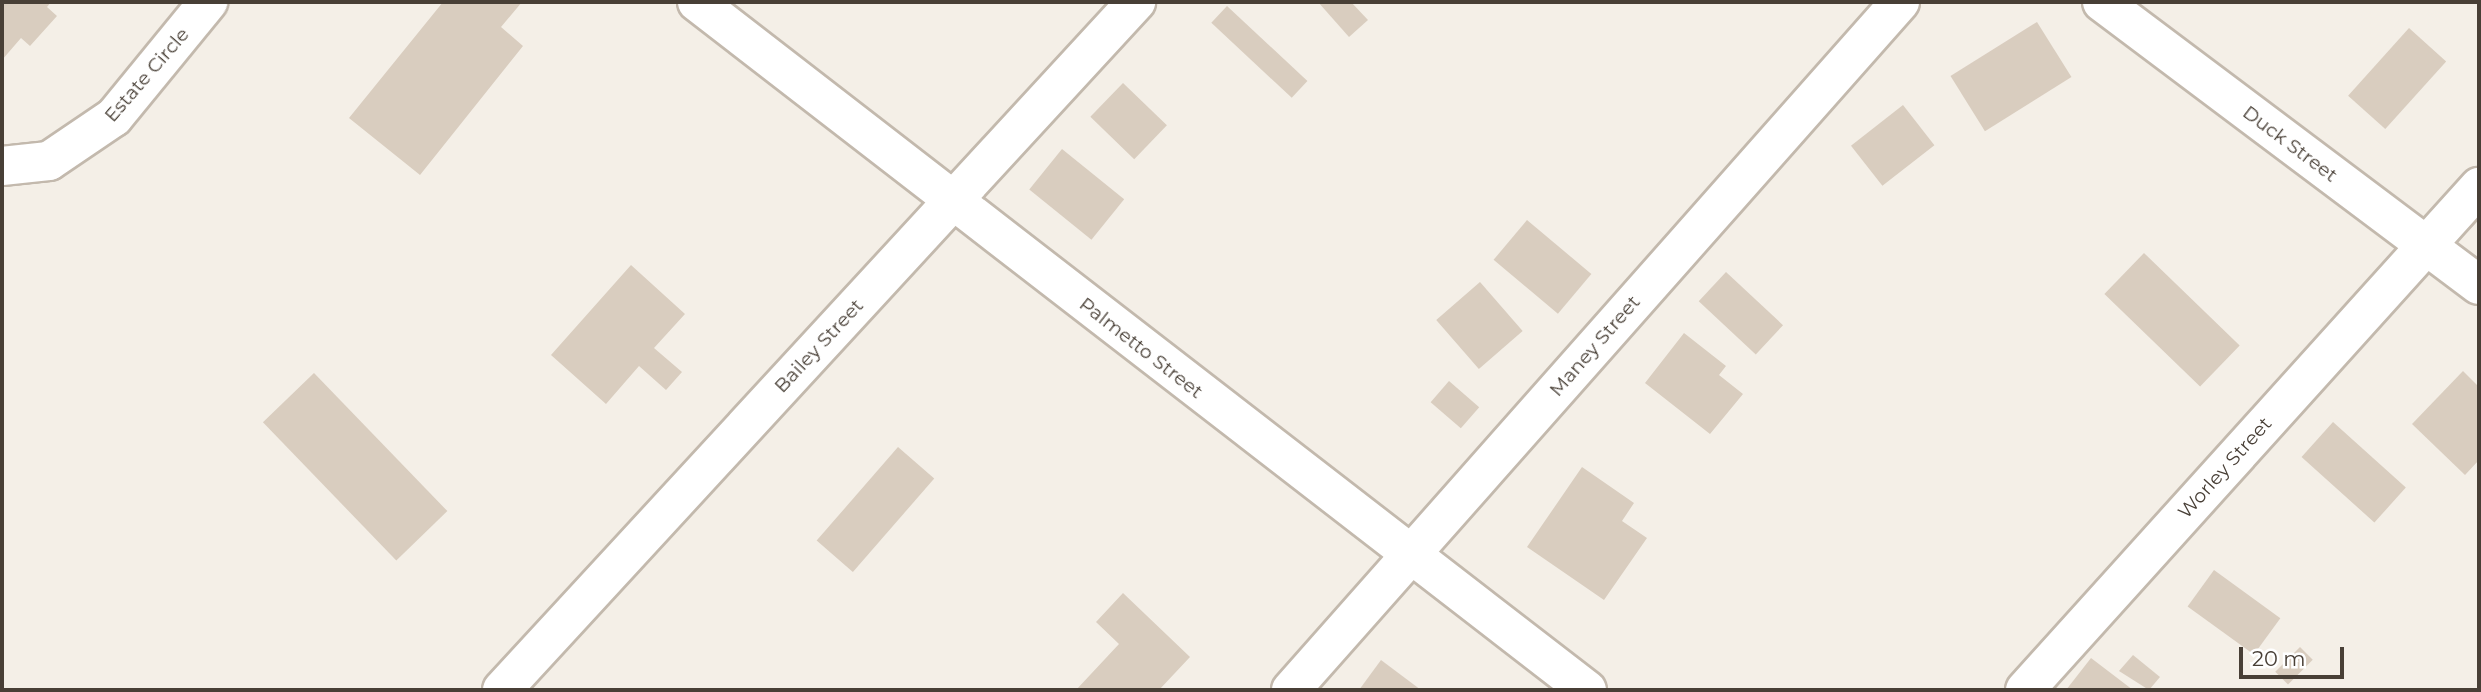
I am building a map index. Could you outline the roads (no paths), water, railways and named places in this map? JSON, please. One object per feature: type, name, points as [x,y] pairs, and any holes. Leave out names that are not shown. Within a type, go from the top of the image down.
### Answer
[{"type":"street","name":"Estate Circle","points":[[2,166],[49,161],[114,117],[208,2]]},
{"type":"street","name":"Palmetto Street","points":[[697,2],[951,202],[1587,690]]},
{"type":"street","name":"Bailey Street","points":[[502,690],[1136,2]]},
{"type":"street","name":"Maney Street","points":[[1291,690],[1900,2]]},
{"type":"street","name":"Duck Street","points":[[2102,2],[2479,285]]},
{"type":"street","name":"Worley Street","points":[[2025,690],[2479,187]]}]
